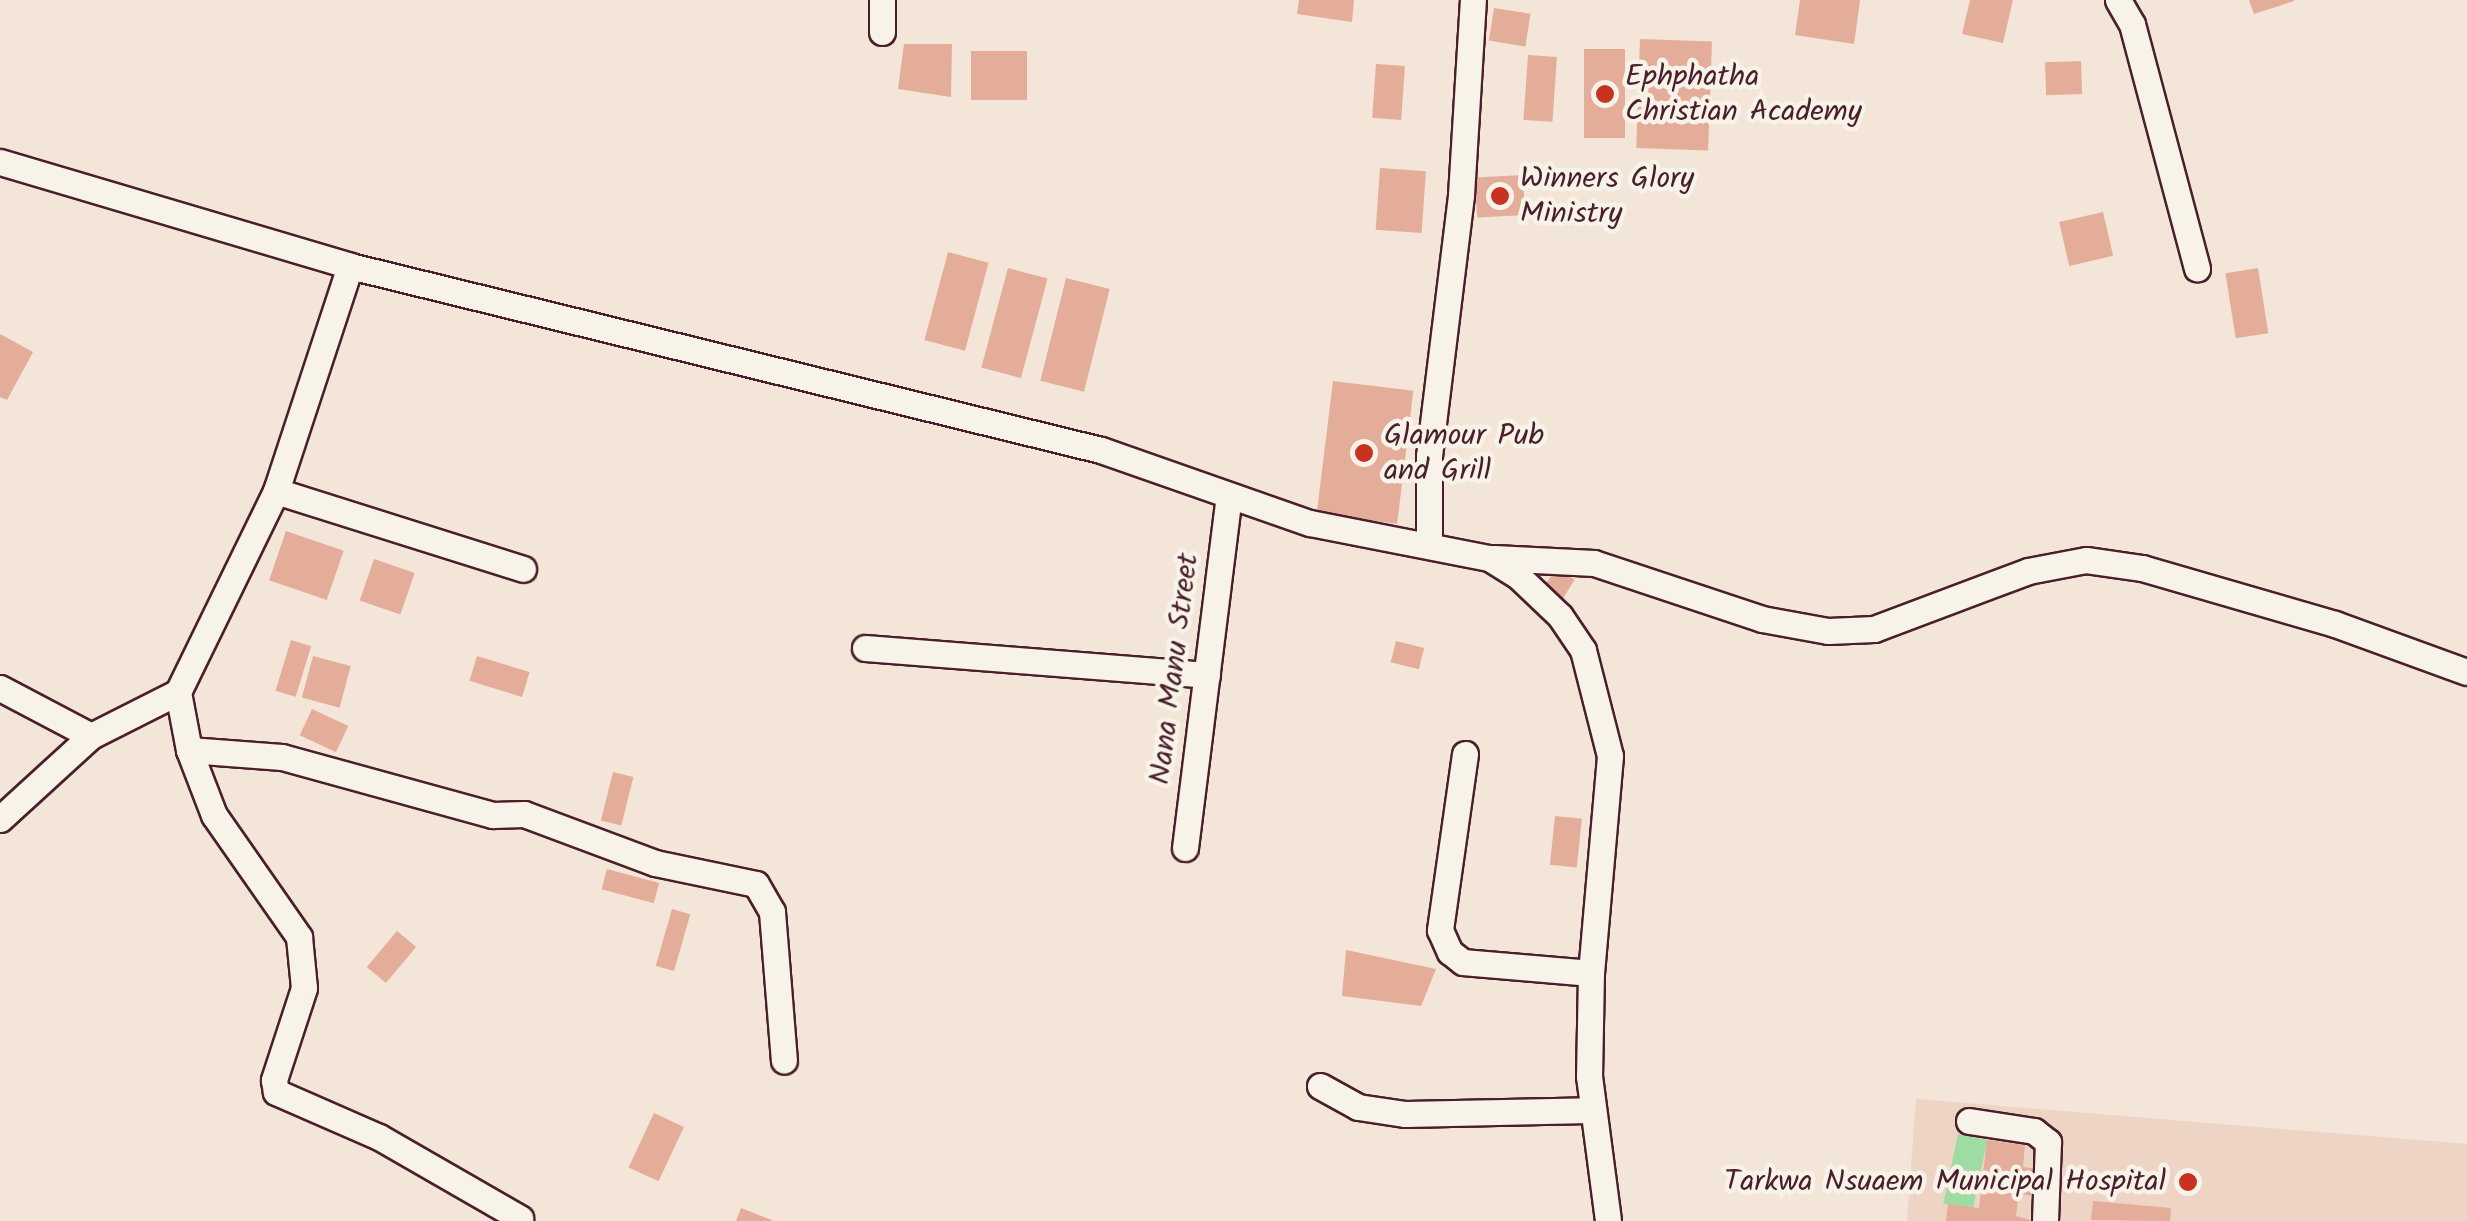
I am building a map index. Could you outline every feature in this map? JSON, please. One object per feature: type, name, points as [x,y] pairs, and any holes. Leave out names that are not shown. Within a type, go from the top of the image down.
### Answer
[{"type":"street","points":[[882,0],[882,32]]},
{"type":"street","points":[[1429,545],[1429,456],[1461,195],[1473,0]]},
{"type":"street","points":[[2118,0],[2132,24],[2197,269]]},
{"type":"street","points":[[0,162],[350,266],[1101,450],[1310,523],[1489,558],[1594,562],[1762,619],[1828,631],[1874,629],[2028,571],[2086,560],[2142,568],[2335,624],[2467,672]]},
{"type":"street","points":[[0,819],[91,736],[178,692],[276,491],[350,266]]},
{"type":"street","points":[[276,491],[523,569]]},
{"type":"street","name":"Nana Manu Street","points":[[1185,848],[1228,497]]},
{"type":"street","points":[[1489,558],[1560,616],[1583,650],[1599,697],[1610,756],[1590,972],[1590,1110],[1608,1221]]},
{"type":"street","points":[[864,648],[1206,675]]},
{"type":"street","points":[[0,688],[91,736]]},
{"type":"street","points":[[178,692],[190,750],[214,816],[299,937],[304,988],[274,1080],[276,1092],[379,1137],[520,1218]]},
{"type":"street","points":[[190,750],[282,757],[493,814],[524,814],[656,863],[756,884],[772,912],[784,1060]]},
{"type":"street","points":[[1465,754],[1440,930],[1450,952],[1463,962],[1590,972]]},
{"type":"street","points":[[1320,1086],[1358,1106],[1404,1114],[1590,1110]]},
{"type":"street","points":[[1969,1121],[2034,1131],[2048,1142],[2045,1221]]},
{"type":"shaded area","name":"Tarkwa Nsuaem Municipal Hospital","points":[[1916,1099],[2467,1144],[2467,1221],[1907,1221]]},
{"type":"green space","points":[[1958,1134],[1987,1140],[1973,1210],[1943,1203]]},
{"type":"building","points":[[1299,0],[1354,0],[1352,22],[1297,14]]},
{"type":"building","points":[[1800,0],[1860,0],[1854,44],[1795,35]]},
{"type":"building","points":[[1970,0],[2013,0],[2003,43],[1962,34]]},
{"type":"building","points":[[2249,0],[2294,0],[2294,1],[2254,14]]},
{"type":"building","points":[[1494,8],[1531,14],[1525,46],[1489,41]]},
{"type":"building","points":[[1640,39],[1712,42],[1708,150],[1636,148]]},
{"type":"building","points":[[904,44],[952,44],[951,97],[898,89]]},
{"type":"building","name":"Ephphatha Christian Academy","points":[[1584,49],[1625,49],[1625,138],[1584,138]]},
{"type":"building","points":[[971,51],[1027,51],[1027,100],[971,100]]},
{"type":"building","name":"Winners Glory Ministry","points":[[1528,55],[1557,57],[1552,122],[1523,120]]},
{"type":"building","points":[[2081,61],[2082,94],[2046,95],[2045,62]]},
{"type":"building","points":[[1376,64],[1405,66],[1401,120],[1372,118]]},
{"type":"building","points":[[1380,168],[1426,171],[1422,233],[1376,230]]},
{"type":"building","name":"Winners Glory Ministry","points":[[1523,175],[1525,215],[1477,217],[1475,178]]},
{"type":"building","points":[[2103,212],[2113,256],[2069,266],[2059,222]]},
{"type":"building","points":[[948,252],[989,263],[965,351],[924,340]]},
{"type":"building","points":[[1008,268],[1048,279],[1021,378],[981,367]]},
{"type":"building","points":[[2258,268],[2268,333],[2236,338],[2225,273]]},
{"type":"building","points":[[1066,278],[1110,289],[1084,392],[1040,381]]},
{"type":"building","points":[[0,334],[33,352],[7,400],[0,397]]},
{"type":"building","name":"Glamour Pub and Grill","points":[[1333,381],[1413,391],[1397,524],[1317,514]]},
{"type":"building","points":[[286,531],[344,551],[327,600],[269,580]]},
{"type":"building","points":[[374,559],[415,573],[400,615],[360,601]]},
{"type":"building","points":[[1556,568],[1575,580],[1562,600],[1543,588]]},
{"type":"building","points":[[291,640],[311,646],[296,697],[276,691]]},
{"type":"building","points":[[1396,641],[1424,648],[1419,669],[1391,662]]},
{"type":"building","points":[[313,656],[351,666],[340,708],[302,698]]},
{"type":"building","points":[[477,656],[530,672],[522,697],[469,681]]},
{"type":"building","points":[[312,709],[348,726],[336,752],[300,735]]},
{"type":"building","points":[[613,772],[633,777],[621,826],[601,821]]},
{"type":"building","points":[[1555,816],[1582,819],[1577,868],[1550,865]]},
{"type":"building","points":[[607,869],[659,883],[654,903],[602,889]]},
{"type":"building","points":[[672,909],[690,914],[674,971],[656,966]]},
{"type":"building","points":[[397,931],[416,947],[386,983],[367,967]]},
{"type":"building","points":[[1346,950],[1436,969],[1421,1006],[1342,996]]},
{"type":"building","points":[[654,1113],[684,1127],[659,1181],[629,1167]]},
{"type":"building","points":[[1987,1140],[2025,1145],[2023,1167],[2037,1169],[2034,1196],[2019,1194],[2016,1216],[2034,1221],[1946,1221],[1948,1204],[1979,1208]]},
{"type":"building","points":[[2093,1201],[2171,1208],[2170,1221],[2091,1220]]},
{"type":"building","points":[[741,1208],[774,1221],[736,1221]]},
{"type":"place","name":"Ephphatha Christian Academy","points":[[1605,94]]},
{"type":"place","name":"Winners Glory Ministry","points":[[1500,196]]},
{"type":"place","name":"Glamour Pub and Grill","points":[[1364,453]]},
{"type":"place","name":"Tarkwa Nsuaem Municipal Hospital","points":[[2188,1182]]}]
